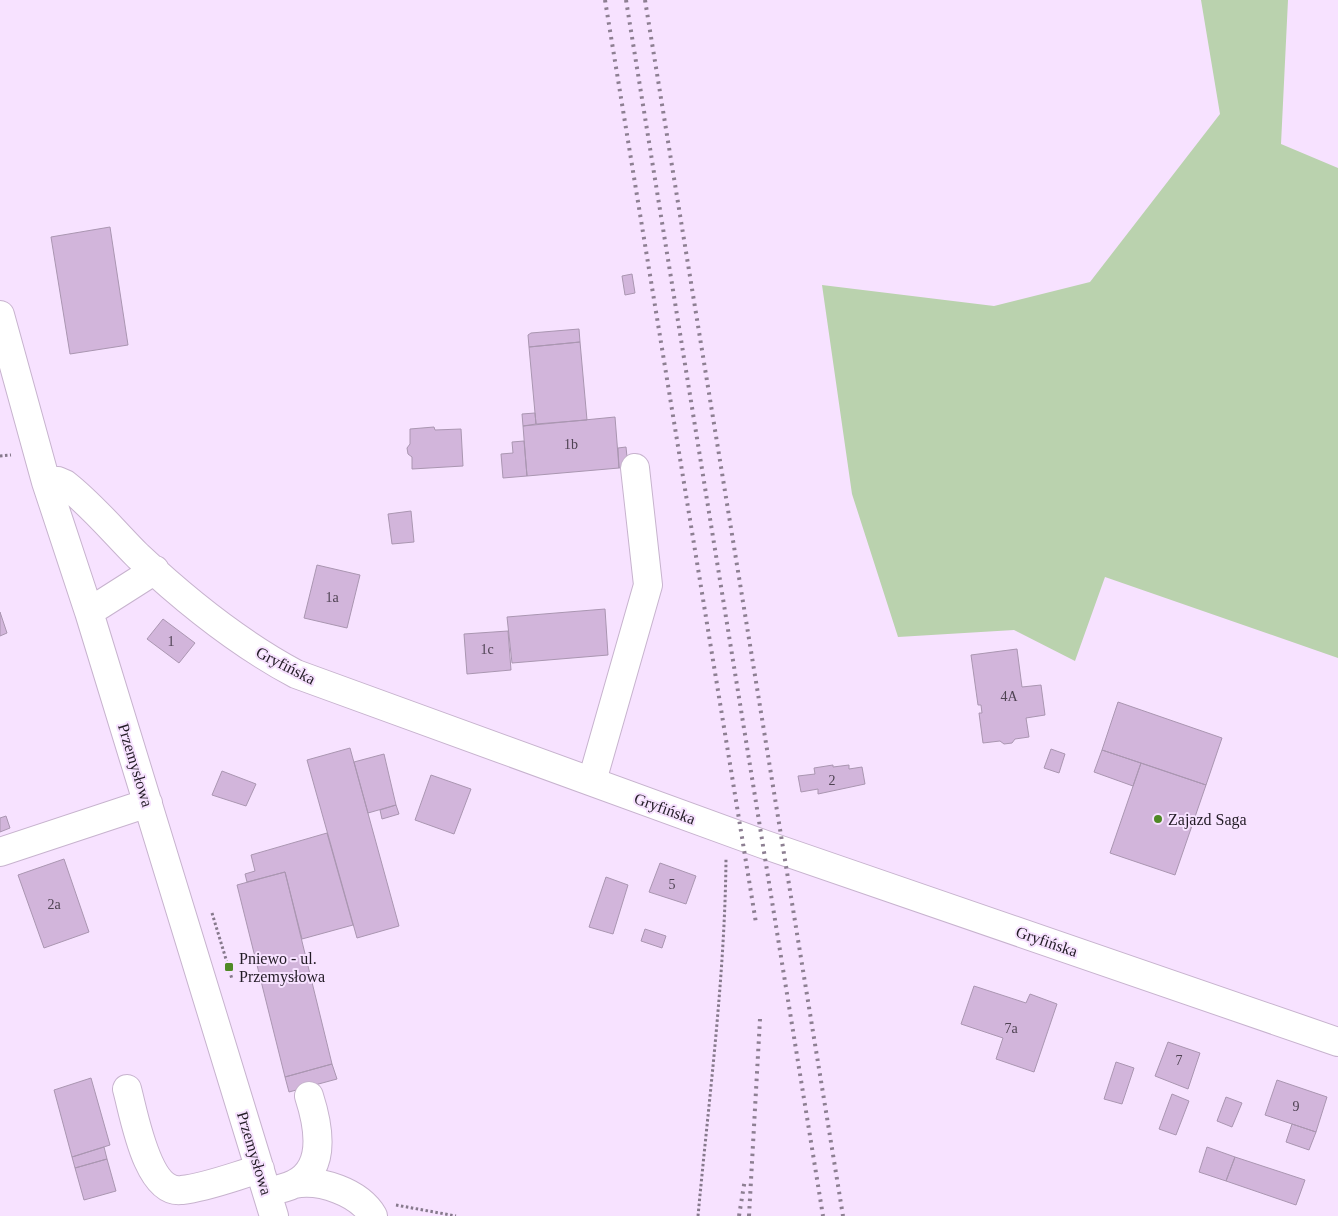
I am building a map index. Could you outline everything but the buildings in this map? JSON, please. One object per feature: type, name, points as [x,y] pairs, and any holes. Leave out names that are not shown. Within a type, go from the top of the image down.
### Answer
[{"type":"street","name":"Przemysłowa","points":[[0,315],[46,482],[89,612],[267,1192]]},
{"type":"street","points":[[592,781],[648,585],[635,468]]},
{"type":"street","name":"Gryfińska","points":[[46,482],[58,481],[74,491],[155,570],[239,640],[296,674],[725,830],[1338,1042]]},
{"type":"street","points":[[89,612],[155,570]]},
{"type":"street","points":[[0,852],[148,803]]},
{"type":"street","points":[[127,1089],[149,1165],[157,1178],[167,1186],[182,1190],[267,1192],[294,1184],[314,1182],[365,1207]]},
{"type":"street","points":[[294,1184],[313,1165],[318,1148],[318,1130],[309,1096]]},
{"type":"path","points":[[698,1216],[725,898],[725,830]]},
{"type":"path","points":[[365,1207],[456,1216]]},
{"type":"green space","points":[[1201,0],[1288,0],[1281,144],[1338,168],[1338,658],[1105,577],[1075,661],[1014,630],[898,637],[852,494],[822,285],[994,306],[1090,282],[1220,114]]},
{"type":"railway","points":[[605,0],[756,923]]},
{"type":"railway","points":[[626,0],[823,1216]]},
{"type":"railway","points":[[645,0],[843,1216]]},
{"type":"railway","points":[[749,1216],[760,1019]]},
{"type":"railway","points":[[739,1216],[745,1179]]},
{"type":"place","name":"Zajazd Saga","points":[[1158,819]]},
{"type":"place","name":"Pniewo - ul. Przemysłowa","points":[[229,967]]}]
